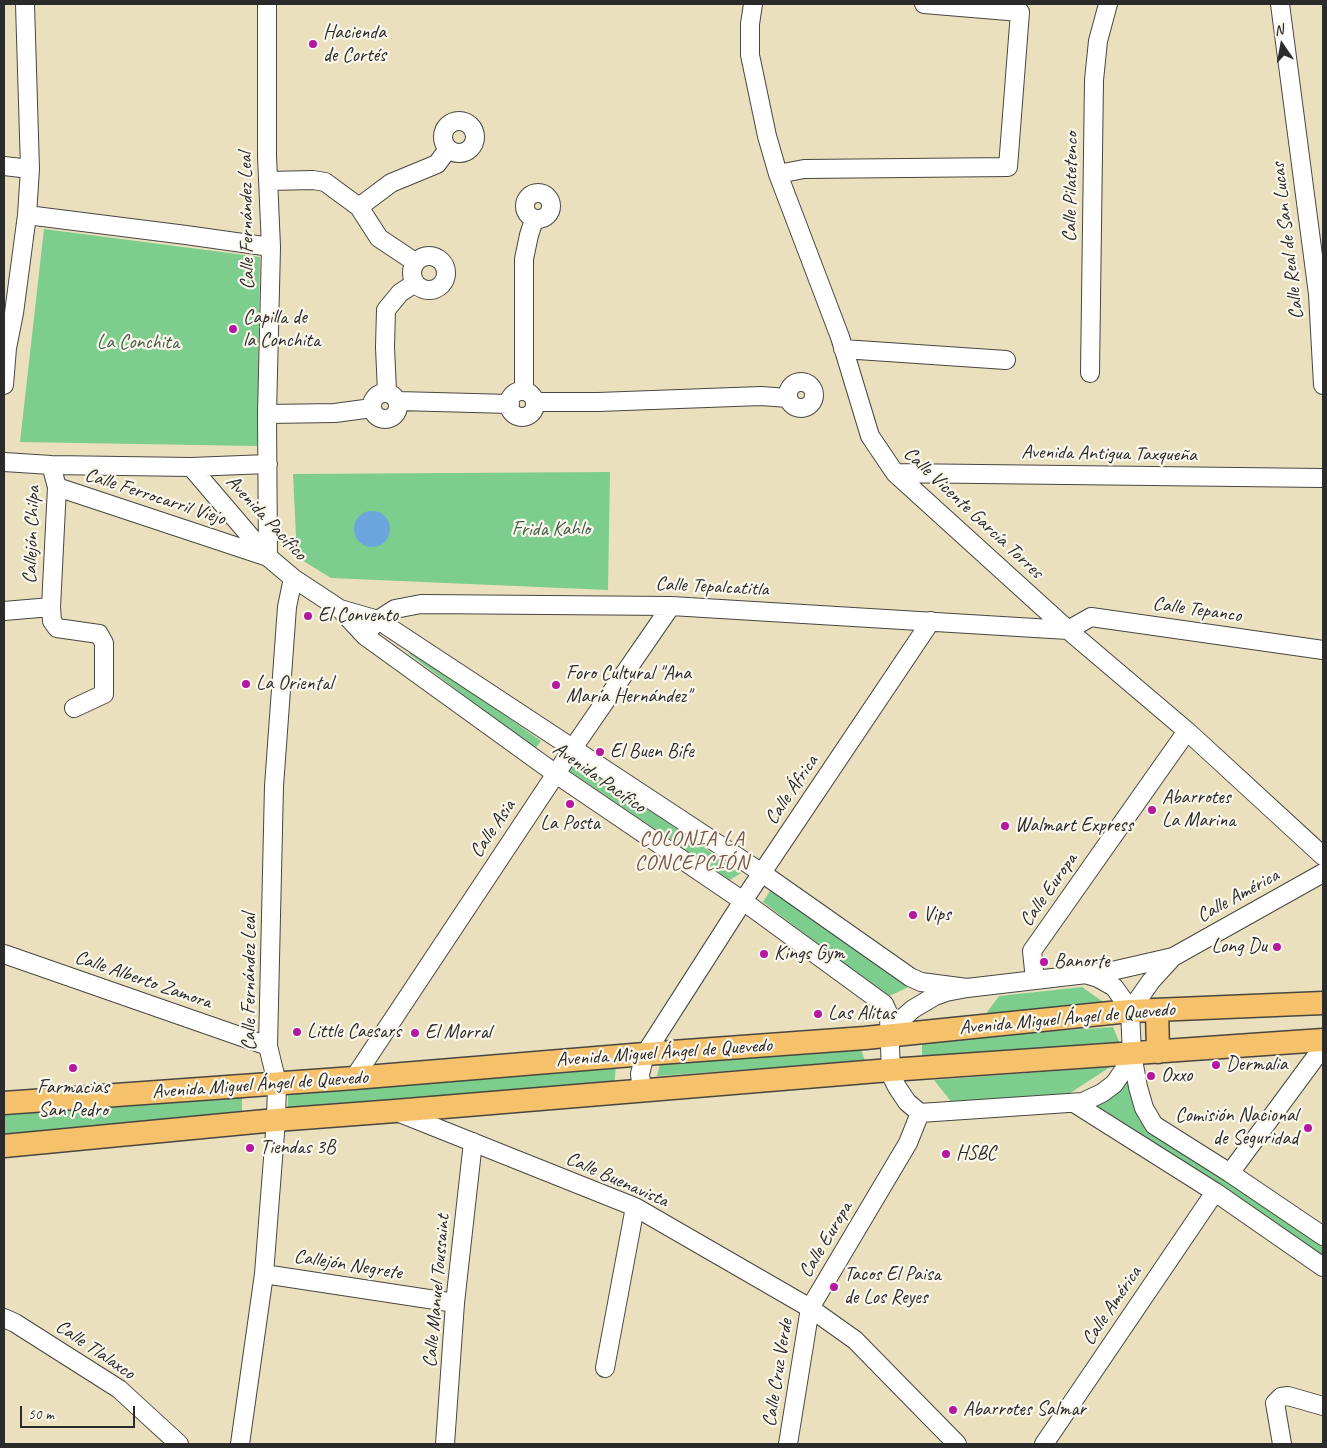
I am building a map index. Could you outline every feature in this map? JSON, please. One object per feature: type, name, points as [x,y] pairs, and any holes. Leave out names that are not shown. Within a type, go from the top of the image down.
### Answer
[{"type":"main road","name":"Avenida Miguel Ángel de Quevedo","points":[[4,1103],[889,1036],[1130,1011],[1323,1003]]},
{"type":"main road","points":[[1157,1010],[1158,1052]]},
{"type":"main road","name":"Avenida Miguel Ángel de Quevedo","points":[[4,1146],[276,1120],[890,1070],[1323,1040]]},
{"type":"street","points":[[4,385],[5,348],[14,313],[27,216],[30,169],[25,4]]},
{"type":"street","name":"Calle Fernández Leal","points":[[266,4],[268,181],[271,247],[267,414],[268,557]]},
{"type":"street","name":"Calle Vicente García Torres","points":[[753,4],[750,24],[750,55],[767,136],[778,174],[843,348],[870,436],[895,474],[1068,630],[1187,731],[1323,856]]},
{"type":"street","points":[[778,174],[804,169],[1008,167],[1020,12],[924,4]]},
{"type":"street","name":"Calle Pilatetenco","points":[[1090,373],[1094,80],[1098,41],[1108,4]]},
{"type":"street","name":"Calle Real de San Lucas","points":[[1280,4],[1320,294],[1323,385]]},
{"type":"street","points":[[359,207],[390,183],[437,164],[448,148]]},
{"type":"street","points":[[4,166],[30,169]]},
{"type":"street","points":[[268,181],[313,180],[325,182],[359,207],[379,238],[415,262]]},
{"type":"street","points":[[27,216],[271,247]]},
{"type":"street","points":[[529,397],[524,259],[534,220]]},
{"type":"street","points":[[425,256],[436,257],[445,264],[447,270],[444,281],[436,289],[424,290],[415,283],[412,273],[415,262],[425,256]]},
{"type":"street","points":[[392,396],[385,347],[386,310],[400,293],[415,283]]},
{"type":"street","points":[[843,348],[1006,360]]},
{"type":"street","points":[[267,414],[335,413],[372,408],[375,396],[383,392],[392,396],[510,404],[512,396],[516,393],[529,397],[598,402],[762,396],[788,398]]},
{"type":"street","points":[[4,462],[51,465],[191,467],[268,464]]},
{"type":"street","name":"Callejón Chilpa","points":[[50,607],[57,487],[51,465]]},
{"type":"street","name":"Avenida Pacífico","points":[[191,467],[268,557],[293,578],[340,609],[365,636],[556,774],[743,902],[884,1004],[889,1015],[890,1070]]},
{"type":"street","name":"Avenida Antigua Taxqueña","points":[[895,474],[1323,478]]},
{"type":"street","name":"Calle Ferrocarril Viejo","points":[[57,487],[268,557]]},
{"type":"street","name":"Calle Fernández Leal","points":[[240,1444],[264,1274],[276,1120],[277,1083],[268,1046],[274,786],[287,607],[293,578]]},
{"type":"street","name":"Calle Tepalcatitla","points":[[365,636],[378,620],[395,609],[421,604],[671,606],[1068,630]]},
{"type":"street","name":"Calle Asia","points":[[354,1078],[573,748],[671,606]]},
{"type":"street","points":[[4,611],[50,607],[52,621],[57,628],[98,634],[104,643],[104,694],[74,708]]},
{"type":"street","name":"Avenida Pacífico","points":[[340,609],[378,620],[762,873],[910,977],[921,982],[967,988]]},
{"type":"street","name":"Calle Tepanco","points":[[1068,630],[1092,617],[1323,650]]},
{"type":"street","name":"Calle África","points":[[642,1091],[640,1074],[645,1054],[762,873],[931,621]]},
{"type":"street","name":"Calle Europa","points":[[1035,980],[1032,951],[1187,731]]},
{"type":"street","name":"Calle América","points":[[889,1036],[896,1024],[918,1006],[941,993],[967,988],[1112,972],[1173,957],[1323,873]]},
{"type":"street","name":"Calle Alberto Zamora","points":[[4,954],[268,1046]]},
{"type":"street","name":"Calle América","points":[[1085,975],[1098,978],[1114,987],[1122,996],[1130,1011],[1151,981],[1173,957]]},
{"type":"street","points":[[1130,1011],[1132,1054],[1138,1087],[1144,1108],[1154,1125],[1230,1173],[1323,1236]]},
{"type":"street","points":[[1230,1173],[1323,1047]]},
{"type":"street","name":"Avenida Miguel Ángel de Quevedo","points":[[920,1113],[1074,1103],[1090,1100],[1108,1089],[1123,1072],[1132,1054]]},
{"type":"street","points":[[890,1070],[900,1092],[907,1102],[920,1113]]},
{"type":"street","points":[[1074,1103],[1215,1192],[1323,1267]]},
{"type":"street","name":"Calle Buenavista","points":[[395,1111],[635,1207],[810,1308],[855,1340],[957,1444]]},
{"type":"street","name":"Calle Europa","points":[[810,1308],[908,1143],[920,1113]]},
{"type":"street","name":"Calle Manuel Toussaint","points":[[445,1444],[455,1303],[473,1142]]},
{"type":"street","name":"Calle América","points":[[1044,1444],[1215,1192]]},
{"type":"street","points":[[605,1368],[635,1207]]},
{"type":"street","name":"Callejón Negrete","points":[[264,1274],[455,1303]]},
{"type":"street","name":"Calle Cruz Verde","points":[[788,1444],[810,1308]]},
{"type":"street","name":"Calle Tlalaxco","points":[[4,1318],[15,1323],[118,1389],[179,1444]]},
{"type":"street","points":[[1282,1444],[1275,1403],[1281,1397],[1288,1396],[1323,1406]]},
{"type":"street","points":[[179,1444],[184,1444]]},
{"type":"green space","name":"La Conchita","points":[[44,229],[260,257],[257,446],[20,442]]},
{"type":"green space","name":"Frida Kahlo","points":[[610,472],[608,590],[331,578],[297,557],[293,474]]},
{"type":"green space","points":[[416,652],[541,741],[535,749],[408,653]]},
{"type":"green space","points":[[575,759],[741,873],[730,880],[568,770]]},
{"type":"green space","points":[[771,889],[915,984],[887,997],[763,902]]},
{"type":"green space","points":[[1082,987],[1109,1006],[985,1015],[999,996]]},
{"type":"green space","points":[[1113,1027],[1120,1044],[922,1057],[922,1040]]},
{"type":"green space","points":[[860,1046],[865,1061],[657,1076],[660,1064]]},
{"type":"green space","points":[[616,1066],[614,1086],[288,1112],[288,1092]]},
{"type":"green space","points":[[1110,1067],[1064,1097],[953,1104],[934,1080]]},
{"type":"green space","points":[[1128,1079],[1139,1120],[1323,1247],[1323,1258],[1093,1106]]},
{"type":"green space","points":[[242,1094],[242,1114],[4,1136],[4,1111]]},
{"type":"water","points":[[372,511],[384,517],[390,529],[384,541],[372,547],[360,541],[354,529],[360,517]]},
{"type":"place","name":"Hacienda de Cortés","points":[[313,44]]},
{"type":"place","name":"Capilla de la Conchita","points":[[233,329]]},
{"type":"place","name":"El Convento","points":[[308,616]]},
{"type":"place","name":"La Oriental","points":[[246,684]]},
{"type":"place","name":"Foro Cultural \"Ana María Hernández\"","points":[[556,685]]},
{"type":"place","name":"El Buen Bife","points":[[600,752]]},
{"type":"place","name":"La Posta","points":[[570,804]]},
{"type":"place","name":"Abarrotes La Marina","points":[[1152,810]]},
{"type":"place","name":"Walmart Express","points":[[1005,826]]},
{"type":"place","name":"Vips","points":[[913,915]]},
{"type":"place","name":"Long Du","points":[[1277,947]]},
{"type":"place","name":"Kings Gym","points":[[764,954]]},
{"type":"place","name":"Banorte","points":[[1044,962]]},
{"type":"place","name":"Las Alitas","points":[[818,1014]]},
{"type":"place","name":"Little Caesars","points":[[297,1032]]},
{"type":"place","name":"El Morral","points":[[415,1033]]},
{"type":"place","name":"Dermalia","points":[[1216,1065]]},
{"type":"place","name":"Farmacias San Pedro","points":[[73,1068]]},
{"type":"place","name":"Oxxo","points":[[1151,1076]]},
{"type":"place","name":"Comisión Nacional de Seguridad","points":[[1308,1128]]},
{"type":"place","name":"Tiendas 3B","points":[[250,1148]]},
{"type":"place","name":"HSBC","points":[[946,1154]]},
{"type":"place","name":"Tacos El Paisa de Los Reyes","points":[[834,1287]]},
{"type":"place","name":"Abarrotes Salmar","points":[[953,1410]]},
{"type":"district","name":"COLONIA LA CONCEPCIÓN","points":[[692,851]]}]
